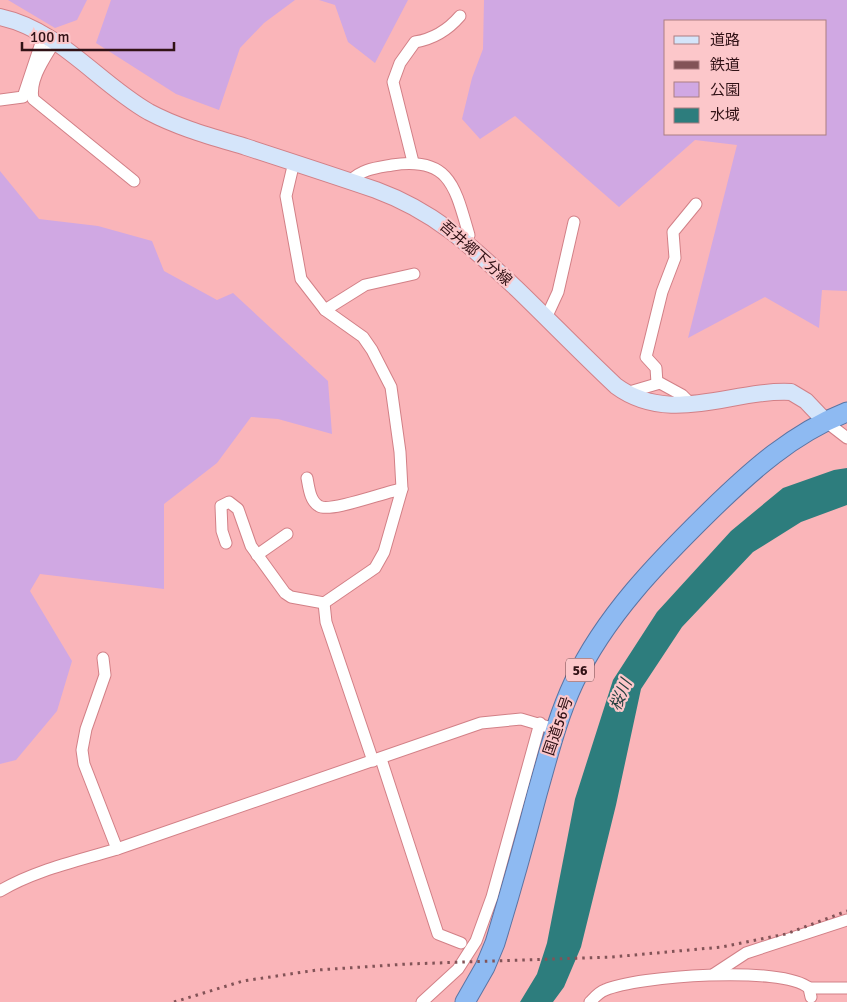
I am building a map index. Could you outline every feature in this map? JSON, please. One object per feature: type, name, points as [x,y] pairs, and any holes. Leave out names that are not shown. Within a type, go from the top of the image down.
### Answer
[{"type":"highway","name":"国道56号","points":[[824,421],[847,398]]},
{"type":"highway","name":"国道56号","points":[[465,1002],[485,968],[495,943],[547,726],[615,614],[689,531],[772,454],[824,421],[847,412]]},
{"type":"main road","name":"吾井郷下分線","points":[[0,17],[50,38],[132,101],[178,125],[350,181],[390,195],[422,210],[466,241],[626,393],[644,401],[660,405],[691,404],[791,392],[806,401],[824,421]]},
{"type":"street","points":[[413,162],[393,79],[400,63],[415,42],[426,40],[447,29],[460,16]]},
{"type":"street","points":[[0,100],[23,97],[50,38]]},
{"type":"street","points":[[50,38],[38,70],[33,88],[33,99],[134,181]]},
{"type":"street","points":[[226,543],[220,511],[221,506],[229,502],[238,510],[246,538],[257,555],[291,597],[324,603],[343,592],[380,562],[402,489],[400,452],[391,387],[372,350],[363,337],[325,310],[306,288],[301,279],[286,196],[294,162]]},
{"type":"street","points":[[350,181],[365,169],[413,162],[434,166],[449,182],[469,236],[466,241]]},
{"type":"street","points":[[657,383],[656,368],[646,357],[662,292],[675,258],[673,232],[696,204]]},
{"type":"street","points":[[546,318],[558,292],[574,222]]},
{"type":"street","points":[[325,310],[365,285],[414,274]]},
{"type":"street","points":[[626,393],[657,383],[675,390],[691,404]]},
{"type":"street","points":[[824,421],[847,438]]},
{"type":"street","points":[[306,478],[313,500],[320,507],[329,509],[402,489]]},
{"type":"street","points":[[257,555],[287,534]]},
{"type":"street","points":[[324,603],[326,622],[438,934],[461,943]]},
{"type":"street","points":[[103,658],[105,675],[93,702],[82,750],[84,764],[117,849]]},
{"type":"street","points":[[0,891],[22,879],[117,849],[481,723],[507,719],[547,726],[476,941],[458,968],[422,1002]]},
{"type":"street","points":[[714,974],[746,953],[847,920]]},
{"type":"street","points":[[590,1002],[602,991],[618,986],[714,974],[769,976],[792,980],[810,992],[847,988]]},
{"type":"green space","points":[[8,0],[87,0],[77,20],[55,28]]},
{"type":"green space","points":[[111,0],[295,0],[264,23],[240,48],[219,110],[176,94],[96,43]]},
{"type":"green space","points":[[319,0],[408,0],[375,63],[348,42],[335,5]]},
{"type":"green space","points":[[484,0],[847,0],[847,291],[822,290],[819,328],[765,297],[688,338],[737,145],[695,140],[619,207],[515,116],[480,139],[462,119],[472,78],[483,49]]},
{"type":"green space","points":[[0,171],[39,219],[98,226],[152,241],[164,271],[217,300],[233,293],[328,381],[332,434],[278,419],[251,417],[217,463],[164,504],[164,589],[40,574],[30,591],[72,661],[57,711],[16,760],[0,764]]},
{"type":"water","name":"桜川","points":[[847,468],[847,505],[801,522],[753,552],[682,627],[641,689],[616,805],[581,947],[564,987],[553,1002],[520,1002],[537,974],[547,943],[575,799],[613,680],[657,612],[731,531],[783,488],[834,470]]},
{"type":"railway","points":[[174,1002],[243,981],[317,970],[407,964],[612,957],[722,947],[786,934],[847,911]]}]
